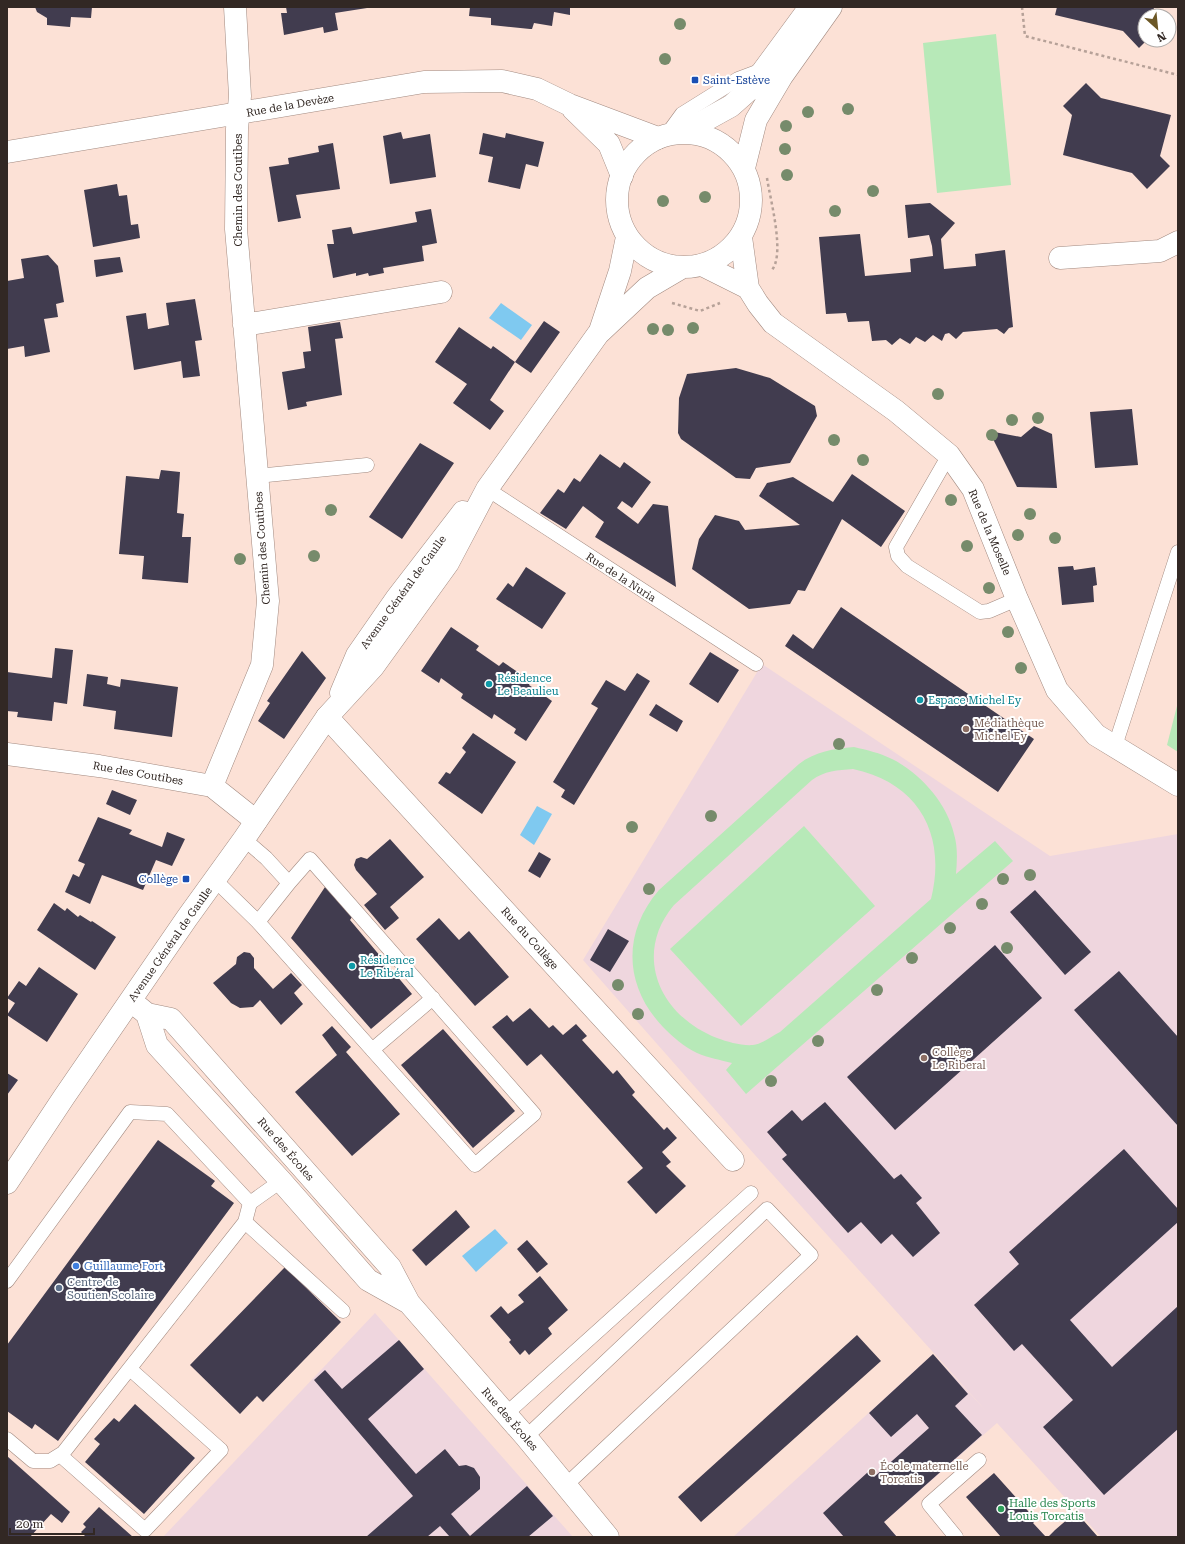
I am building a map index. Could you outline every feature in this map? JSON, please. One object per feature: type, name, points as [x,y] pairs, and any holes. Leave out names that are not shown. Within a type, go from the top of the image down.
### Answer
[{"type":"street","name":"Chemin des Coutibes","points":[[212,786],[262,665],[268,601],[236,229],[237,129],[240,113],[240,96],[235,7]]},
{"type":"street","points":[[669,136],[700,135],[718,142],[733,154],[744,168],[750,186],[751,203],[748,221],[741,237],[730,249],[717,259],[702,265],[681,268],[660,263],[641,252],[627,237],[619,217],[617,196],[622,176],[630,160],[643,147],[731,106],[749,90],[810,7]]},
{"type":"street","points":[[744,168],[756,120],[782,76],[831,7]]},
{"type":"street","name":"Rue de la Devèze","points":[[7,152],[424,82],[502,81],[537,89],[570,105],[669,136]]},
{"type":"street","name":"Rue de la Devèze","points":[[570,105],[609,144],[622,176]]},
{"type":"street","name":"Avenue Général de Gaulle","points":[[598,334],[620,271],[627,237]]},
{"type":"street","name":"Rue de la Moselle","points":[[741,237],[748,288],[773,323],[896,411],[950,455],[973,489],[1017,599],[1057,690],[1096,735],[1178,785]]},
{"type":"street","points":[[1060,258],[1160,251],[1178,242]]},
{"type":"street","points":[[702,265],[748,288]]},
{"type":"street","name":"Avenue Général de Gaulle","points":[[7,1183],[139,1008],[215,880],[331,711],[357,655],[396,599],[462,513],[487,489],[598,334],[647,288],[681,268]]},
{"type":"street","points":[[244,325],[441,292]]},
{"type":"street","name":"Rue du Collège","points":[[331,711],[733,1160]]},
{"type":"street","name":"Rue des Coutibes","points":[[7,754],[99,766],[212,786],[256,821]]},
{"type":"street","name":"Rue des Écoles","points":[[139,1008],[157,1045],[281,1181],[368,1280],[409,1303]]},
{"type":"street","name":"Rue des Écoles","points":[[139,1008],[172,1019],[390,1267],[409,1303],[526,1437],[608,1537]]},
{"type":"lane","points":[[950,455],[896,547],[898,556],[907,566],[980,612],[989,611],[1017,599]]},
{"type":"lane","points":[[257,476],[367,465]]},
{"type":"lane","name":"Rue de la Nuria","points":[[487,489],[756,664]]},
{"type":"lane","points":[[1115,746],[1178,552]]},
{"type":"lane","points":[[244,839],[266,858],[289,883]]},
{"type":"lane","points":[[215,880],[258,922],[475,1165],[534,1114],[310,859],[258,922]]},
{"type":"lane","points":[[372,1050],[433,998]]},
{"type":"lane","points":[[7,1281],[130,1112],[167,1114],[250,1203]]},
{"type":"lane","points":[[7,1439],[33,1461],[50,1461],[60,1455],[130,1369],[245,1222],[250,1203],[281,1181]]},
{"type":"lane","points":[[506,1414],[751,1193]]},
{"type":"lane","points":[[526,1437],[767,1209],[811,1255],[566,1486]]},
{"type":"lane","points":[[245,1222],[344,1311]]},
{"type":"lane","points":[[60,1455],[146,1530],[221,1450],[130,1369]]},
{"type":"lane","points":[[956,1537],[930,1504],[979,1460]]},
{"type":"path","points":[[1022,7],[1025,36],[1178,75]]},
{"type":"path","points":[[767,176],[778,250],[776,263],[769,273]]},
{"type":"path","points":[[668,302],[700,311],[726,301]]},
{"type":"shaded area","name":"Collège Le Riberal","points":[[762,664],[1050,856],[1178,834],[1178,1537],[1101,1537],[997,1423],[884,1522],[897,1537],[733,1537],[933,1354],[987,1412],[755,1155],[583,960]]},
{"type":"shaded area","points":[[375,1313],[573,1537],[163,1537]]},
{"type":"green space","points":[[996,34],[1011,185],[937,193],[923,43]]},
{"type":"green space","points":[[1178,702],[1178,752],[1167,745]]},
{"type":"green space","points":[[854,747],[878,753],[892,759],[913,772],[931,790],[945,811],[954,834],[957,849],[956,874],[995,841],[1013,861],[746,1094],[726,1070],[732,1063],[697,1053],[688,1048],[667,1031],[650,1011],[641,994],[635,977],[632,959],[634,941],[639,924],[647,907],[659,890],[799,764],[818,753]],"holes":[[[853,769],[876,776],[895,786],[911,799],[923,815],[931,833],[935,854],[935,876],[931,899],[780,1032],[767,1040],[753,1045],[740,1044],[717,1038],[697,1028],[680,1015],[667,999],[658,982],[654,963],[655,944],[661,924],[674,905],[812,780],[831,772]]]},
{"type":"green space","points":[[804,826],[875,906],[741,1026],[670,949]]},
{"type":"water","points":[[501,303],[532,325],[521,340],[489,318]]},
{"type":"water","points":[[537,806],[552,814],[534,845],[520,835]]},
{"type":"water","points":[[495,1229],[508,1243],[476,1272],[462,1256]]},
{"type":"building","points":[[35,7],[92,7],[91,18],[71,17],[70,27],[47,25],[47,18],[37,12]]},
{"type":"building","points":[[286,7],[367,8],[335,13],[338,30],[324,33],[323,27],[284,35],[281,13],[287,13]]},
{"type":"building","points":[[470,7],[570,7],[570,15],[554,12],[552,26],[534,23],[532,29],[530,29],[491,25],[491,18],[469,16]]},
{"type":"building","points":[[1057,7],[1154,7],[1137,8],[1137,46],[1123,31],[1055,15]]},
{"type":"building","points":[[1086,83],[1101,98],[1171,115],[1160,156],[1170,166],[1147,189],[1132,173],[1063,155],[1072,115],[1063,106]]},
{"type":"building","points":[[401,132],[403,139],[430,134],[436,177],[390,184],[383,136]]},
{"type":"building","points":[[483,133],[505,138],[506,133],[544,142],[538,167],[526,164],[520,189],[488,182],[493,157],[479,154]]},
{"type":"building","points":[[333,143],[340,189],[296,195],[301,218],[278,222],[269,167],[289,164],[288,158],[319,152],[318,146]]},
{"type":"building","points":[[117,184],[119,196],[127,195],[131,225],[138,224],[140,238],[93,247],[84,190]]},
{"type":"building","points":[[930,203],[955,223],[941,239],[944,269],[976,266],[975,254],[1005,250],[1013,327],[1009,328],[1004,334],[997,329],[963,332],[956,339],[949,333],[945,334],[942,341],[933,335],[925,342],[916,337],[910,344],[900,338],[892,345],[886,340],[872,341],[869,321],[848,322],[846,313],[826,314],[819,237],[860,234],[865,276],[911,272],[910,259],[933,256],[929,235],[908,238],[905,205]]},
{"type":"building","points":[[431,209],[437,243],[422,246],[424,261],[383,268],[384,273],[369,276],[368,273],[356,276],[356,273],[333,278],[327,244],[334,244],[332,230],[351,227],[353,234],[417,222],[415,212]]},
{"type":"building","points":[[48,255],[58,266],[64,302],[56,304],[58,317],[44,319],[50,352],[25,357],[24,346],[7,349],[7,281],[24,278],[21,259]]},
{"type":"building","points":[[120,257],[123,272],[96,277],[94,260]]},
{"type":"building","points":[[195,299],[202,340],[195,341],[200,376],[183,378],[181,361],[134,370],[126,316],[146,313],[148,329],[169,325],[166,303]]},
{"type":"building","points":[[544,321],[560,332],[531,373],[515,362]]},
{"type":"building","points":[[340,322],[343,338],[335,339],[342,395],[306,402],[307,406],[288,410],[282,372],[305,368],[303,352],[311,351],[308,327]]},
{"type":"building","points":[[459,327],[491,349],[493,346],[515,362],[490,400],[504,411],[490,430],[453,403],[467,384],[435,362]]},
{"type":"building","points":[[736,368],[770,378],[815,406],[817,416],[790,463],[756,468],[750,479],[736,478],[681,439],[678,433],[679,398],[687,374]]},
{"type":"building","points":[[1132,409],[1138,465],[1095,468],[1090,412]]},
{"type":"building","points":[[1034,426],[1052,434],[1057,488],[1017,487],[989,431],[1021,437]]},
{"type":"building","points":[[420,443],[454,463],[402,539],[369,517]]},
{"type":"building","points":[[600,454],[620,468],[624,462],[651,482],[632,508],[622,501],[617,508],[638,524],[653,504],[668,506],[676,587],[595,537],[604,522],[583,506],[566,529],[540,513],[558,489],[564,493],[574,478],[580,482]]},
{"type":"building","points":[[161,470],[180,472],[177,513],[184,514],[182,537],[191,537],[188,583],[142,579],[144,556],[119,554],[126,476],[159,479]]},
{"type":"building","points":[[852,474],[905,511],[881,547],[842,519],[805,591],[798,590],[790,604],[749,609],[692,569],[699,539],[715,515],[739,521],[745,530],[800,525],[759,496],[767,483],[793,477],[833,502]]},
{"type":"building","points":[[1073,566],[1074,570],[1095,567],[1097,585],[1093,586],[1094,602],[1062,605],[1058,567]]},
{"type":"building","points":[[526,567],[566,593],[542,629],[496,599],[508,583],[513,587]]},
{"type":"building","name":"Espace Michel Ey","points":[[841,607],[1034,739],[998,792],[785,646],[793,634],[813,649]]},
{"type":"building","name":"Résidence Le Beaulieu","points":[[451,627],[479,646],[476,650],[499,666],[503,662],[531,681],[529,685],[552,701],[526,741],[514,733],[516,729],[494,714],[492,719],[461,698],[463,694],[441,678],[439,683],[421,671]]},
{"type":"building","points":[[55,648],[73,650],[67,704],[54,702],[52,721],[17,717],[18,712],[7,711],[7,672],[52,678]]},
{"type":"building","points":[[302,651],[326,678],[284,739],[258,721],[270,703],[267,701]]},
{"type":"building","points":[[710,652],[739,670],[718,703],[689,684]]},
{"type":"building","points":[[637,673],[650,681],[574,805],[561,797],[565,790],[553,782],[598,708],[591,704],[606,680],[625,691]]},
{"type":"building","points":[[87,674],[108,677],[107,684],[120,687],[121,679],[178,687],[172,737],[114,729],[116,711],[83,706]]},
{"type":"building","points":[[656,704],[683,721],[677,732],[649,715]]},
{"type":"building","points":[[473,733],[516,762],[482,814],[438,783],[446,772],[450,774],[466,752],[462,748]]},
{"type":"building","points":[[112,790],[137,800],[130,815],[106,804]]},
{"type":"building","points":[[98,817],[132,830],[129,834],[162,847],[167,832],[185,839],[172,866],[156,860],[143,890],[102,875],[90,904],[65,892],[73,874],[79,877],[85,864],[78,861]]},
{"type":"building","points":[[390,839],[424,877],[390,907],[399,918],[385,930],[364,905],[377,894],[356,870],[354,865],[356,859],[361,857],[367,859]]},
{"type":"building","points":[[539,852],[551,859],[540,878],[528,871]]},
{"type":"building","name":"Résidence Le Ribéral","points":[[325,887],[352,917],[350,920],[412,994],[371,1029],[291,938]]},
{"type":"building","points":[[1035,890],[1091,952],[1065,975],[1010,912]]},
{"type":"building","points":[[54,903],[65,911],[67,908],[78,917],[80,915],[91,922],[92,921],[116,937],[95,970],[37,930]]},
{"type":"building","points":[[439,918],[459,940],[469,931],[509,977],[475,1006],[416,939]]},
{"type":"building","points":[[608,929],[629,941],[610,972],[590,960]]},
{"type":"building","points":[[995,945],[1042,998],[895,1130],[847,1077]]},
{"type":"building","points":[[244,952],[250,953],[254,958],[254,968],[273,989],[291,973],[302,985],[294,993],[303,1004],[281,1025],[260,1000],[253,1007],[240,1008],[231,1003],[213,983],[236,964],[237,957]]},
{"type":"building","points":[[39,967],[78,994],[47,1042],[7,1015],[15,1003],[7,998],[19,981],[26,986]]},
{"type":"building","points":[[1119,971],[1178,1037],[1178,1126],[1074,1010]]},
{"type":"building","points":[[530,1008],[549,1028],[553,1025],[563,1035],[576,1024],[587,1036],[582,1040],[613,1074],[617,1070],[635,1092],[632,1095],[664,1130],[667,1127],[677,1138],[662,1152],[671,1162],[666,1166],[686,1186],[656,1214],[627,1182],[643,1168],[541,1054],[527,1066],[492,1027],[507,1015],[513,1022]]},
{"type":"building","points":[[332,1026],[351,1047],[346,1052],[400,1114],[352,1156],[295,1092],[337,1055],[322,1035]]},
{"type":"building","points":[[443,1029],[515,1111],[473,1148],[401,1065]]},
{"type":"building","points":[[7,1073],[18,1080],[7,1095]]},
{"type":"building","points":[[825,1102],[894,1179],[901,1174],[922,1198],[916,1203],[940,1233],[913,1257],[892,1234],[881,1244],[861,1222],[848,1233],[782,1159],[787,1155],[767,1132],[792,1110],[802,1121]]},
{"type":"building","points":[[158,1140],[215,1181],[211,1186],[234,1203],[58,1441],[35,1424],[32,1429],[7,1411],[7,1345]]},
{"type":"building","points":[[1124,1149],[1178,1209],[1178,1222],[1070,1320],[1112,1367],[1178,1306],[1178,1429],[1104,1495],[1043,1427],[1073,1400],[1022,1344],[1014,1351],[974,1305],[1019,1264],[1009,1252]]},
{"type":"building","points":[[456,1210],[470,1227],[426,1266],[412,1250]]},
{"type":"building","points":[[527,1240],[548,1264],[537,1273],[517,1249]]},
{"type":"building","points":[[285,1267],[341,1322],[263,1402],[257,1396],[240,1414],[190,1365]]},
{"type":"building","points":[[540,1276],[568,1310],[548,1328],[552,1334],[529,1355],[525,1350],[520,1355],[509,1342],[511,1340],[490,1316],[501,1306],[508,1314],[524,1302],[518,1295]]},
{"type":"building","points":[[857,1335],[881,1361],[701,1522],[678,1497]]},
{"type":"building","points":[[399,1340],[424,1369],[368,1419],[416,1474],[445,1449],[459,1466],[466,1465],[474,1468],[480,1477],[480,1489],[451,1514],[470,1536],[527,1486],[553,1516],[528,1537],[450,1537],[440,1526],[427,1537],[366,1537],[413,1496],[314,1380],[325,1370],[342,1389]]},
{"type":"building","points":[[933,1354],[968,1394],[955,1406],[982,1435],[884,1522],[897,1537],[844,1537],[823,1513],[868,1472],[874,1477],[929,1428],[917,1414],[891,1437],[869,1413]]},
{"type":"building","points":[[135,1404],[195,1458],[144,1514],[85,1462],[100,1444],[94,1439],[114,1418],[119,1422]]},
{"type":"building","points":[[7,1456],[70,1512],[62,1523],[51,1514],[30,1537],[7,1537]]},
{"type":"building","name":"Halle des Sports Louis Torcatis","points":[[994,1473],[1036,1520],[1033,1523],[1046,1537],[1001,1537],[966,1497]]},
{"type":"building","points":[[99,1507],[133,1537],[86,1537],[81,1532],[86,1527],[83,1524]]},
{"type":"building","points":[[1076,1512],[1098,1537],[1048,1537],[1055,1530]]},
{"type":"place","name":"Saint-Estève","points":[[695,80]]},
{"type":"place","name":"Résidence Le Beaulieu","points":[[489,684]]},
{"type":"place","name":"Espace Michel Ey","points":[[920,700]]},
{"type":"place","name":"Médiathèque Michel Ey","points":[[966,729]]},
{"type":"place","name":"Collège","points":[[186,879]]},
{"type":"place","name":"Résidence Le Ribéral","points":[[352,966]]},
{"type":"place","name":"Collège Le Riberal","points":[[924,1058]]},
{"type":"place","name":"Guillaume Fort","points":[[76,1266]]},
{"type":"place","name":"Centre de Soutien Scolaire","points":[[59,1288]]},
{"type":"place","name":"École maternelle Torcatis","points":[[872,1472]]},
{"type":"place","name":"Halle des Sports Louis Torcatis","points":[[1001,1509]]}]
